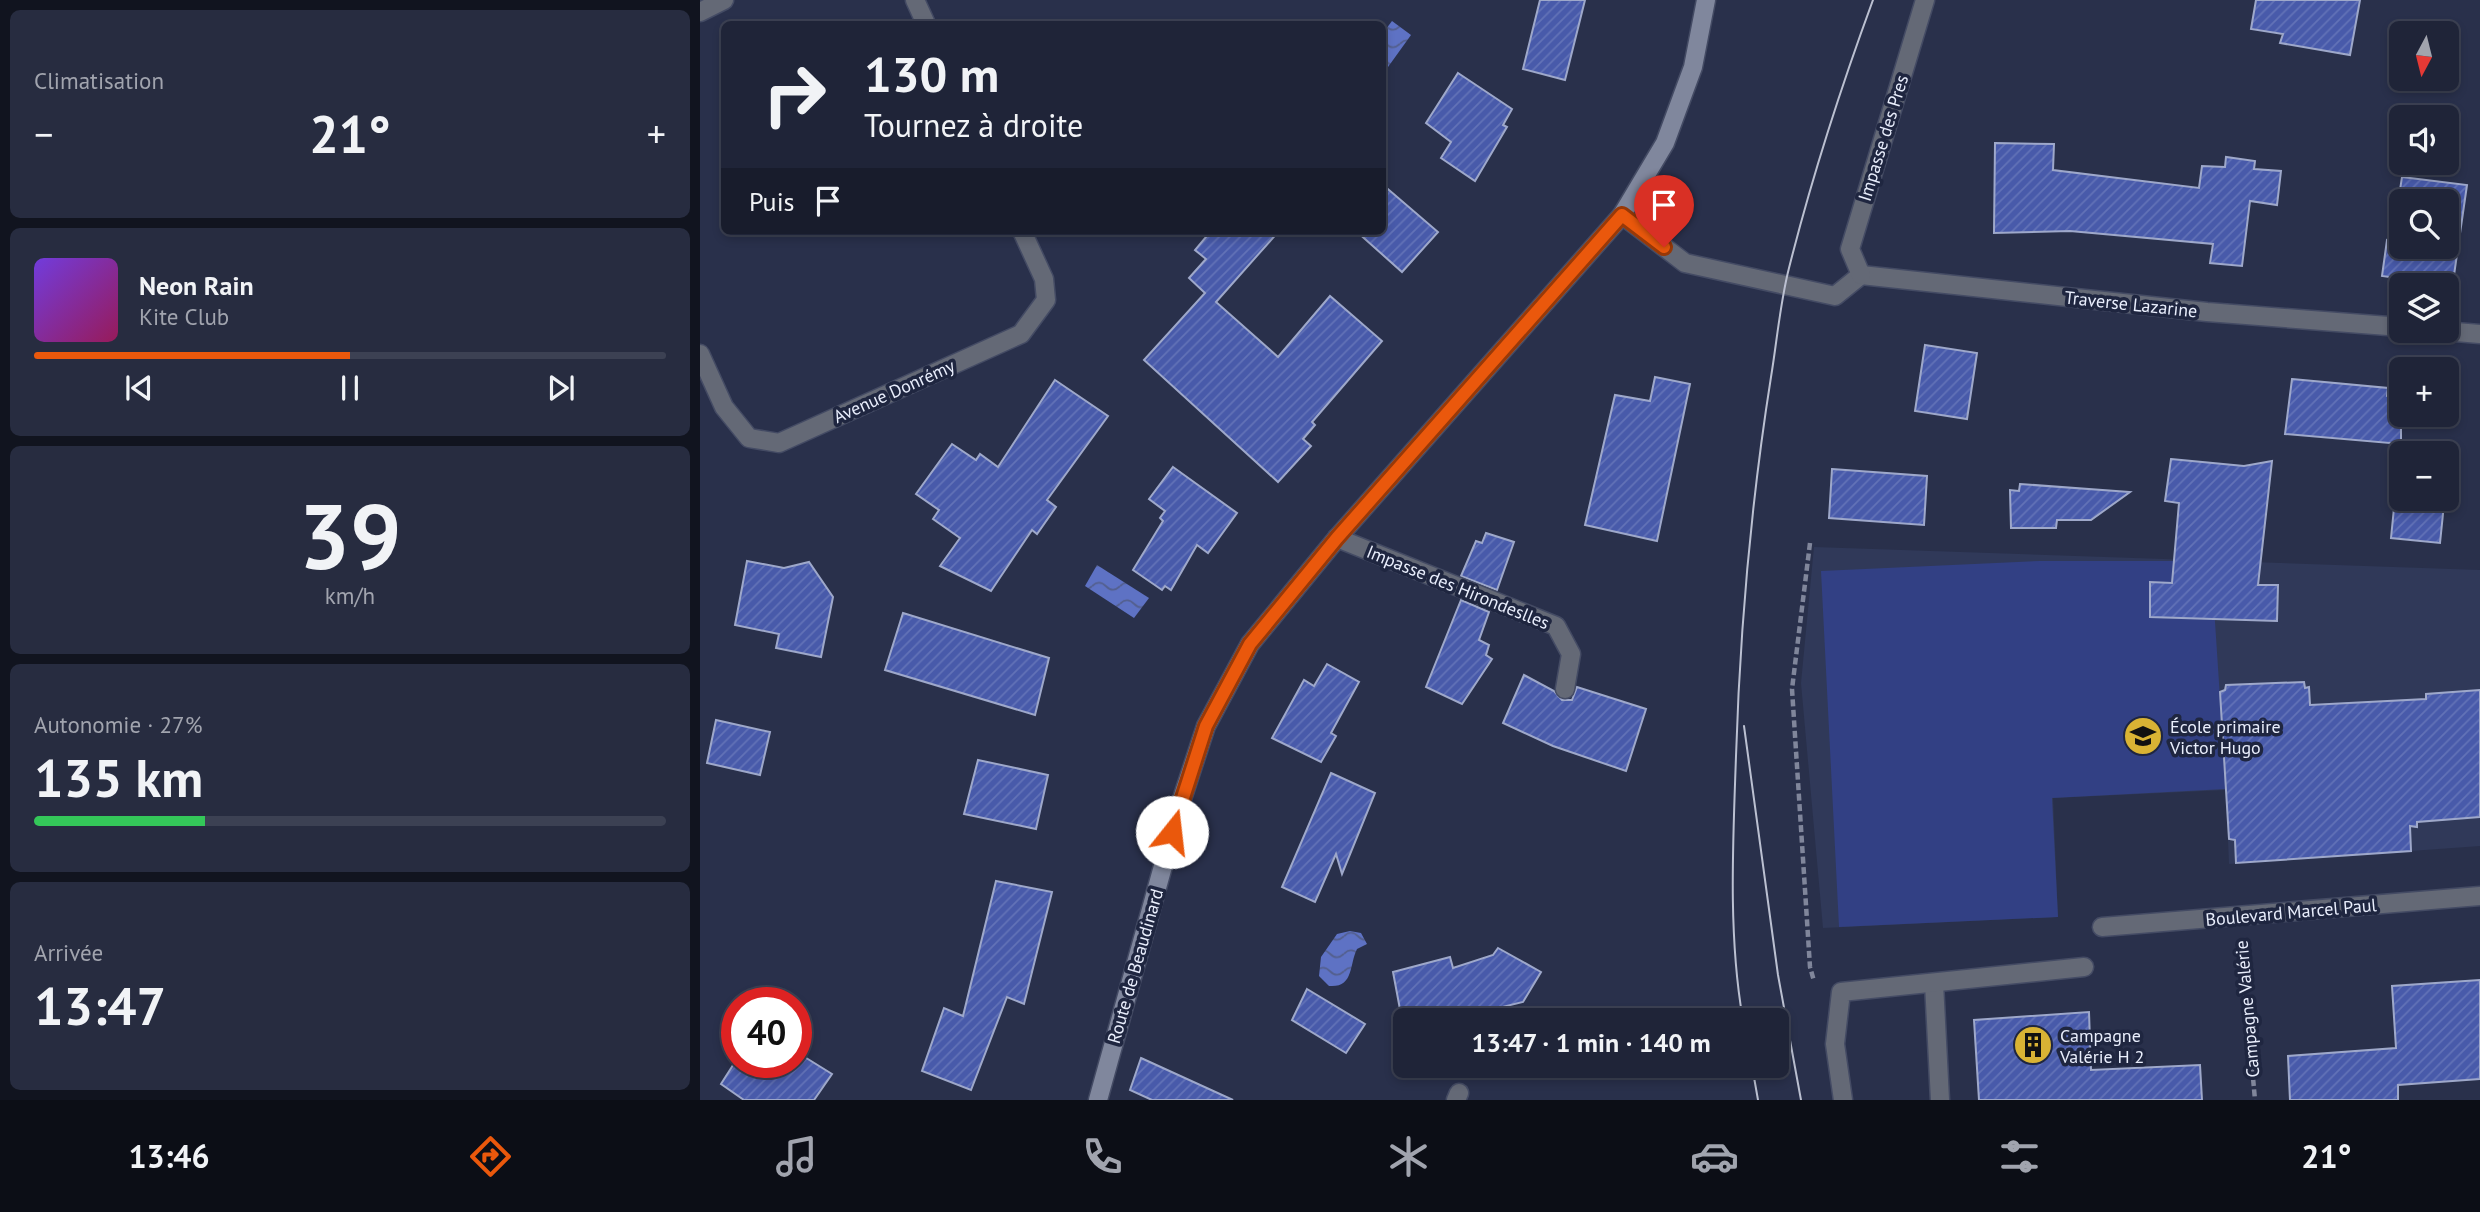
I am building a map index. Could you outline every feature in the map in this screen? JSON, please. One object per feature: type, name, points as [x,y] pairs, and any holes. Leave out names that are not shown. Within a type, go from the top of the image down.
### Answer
[{"type":"street","points":[[700,12],[724,0]]},
{"type":"street","points":[[915,0],[925,21]]},
{"type":"street","name":"Route de Beaudinard","points":[[1099,1099],[1180,805],[1206,726],[1250,644],[1337,538],[1622,215],[1665,143],[1693,67],[1706,0]]},
{"type":"street","name":"Impasse des Pres","points":[[1861,275],[1850,249],[1925,0]]},
{"type":"street","points":[[1622,215],[1685,263],[1752,281],[1836,296],[1861,275]]},
{"type":"street","name":"Avenue Donrémy","points":[[700,354],[724,407],[748,438],[779,443],[1021,334],[1046,300],[1044,279],[1024,235]]},
{"type":"street","name":"Traverse Lazarine","points":[[1861,275],[2207,312],[2389,326]]},
{"type":"street","points":[[2459,332],[2480,334]]},
{"type":"street","name":"Impasse des Hirondeslles","points":[[1337,538],[1556,626],[1571,654],[1565,689]]},
{"type":"street","name":"Boulevard Marcel Paul","points":[[2102,927],[2239,918],[2480,895]]},
{"type":"street","points":[[1843,1100],[1835,1044],[1841,992],[2084,967]]},
{"type":"street","points":[[1934,983],[1940,1100]]},
{"type":"path","points":[[1810,543],[1792,689],[1810,967],[1818,993]]},
{"type":"path","name":"Campagne Valérie","points":[[2239,918],[2255,1100]]},
{"type":"shaded area","name":"École primaire Victor Hugo","points":[[1814,547],[2480,570],[2480,846],[2229,864],[2226,790],[2053,798],[2058,917],[1823,928],[1801,683]]},
{"type":"shaded area","points":[[2040,561],[2211,561],[2226,789],[2052,798],[2058,917],[1839,927],[1821,571]]},
{"type":"water","points":[[1392,21],[1411,35],[1386,70],[1386,29]]},
{"type":"water","points":[[1097,565],[1149,598],[1134,618],[1085,586]]},
{"type":"water","points":[[1350,931],[1361,933],[1367,944],[1357,949],[1347,979],[1337,986],[1329,986],[1319,976],[1321,957],[1337,934]]},
{"type":"building","points":[[1540,0],[1585,0],[1565,80],[1523,69]]},
{"type":"building","points":[[2256,0],[2360,0],[2350,55],[2280,43],[2283,34],[2251,29]]},
{"type":"building","points":[[1458,73],[1512,109],[1503,125],[1507,127],[1475,181],[1441,158],[1451,142],[1426,123]]},
{"type":"building","points":[[1995,143],[2054,144],[2053,170],[2199,188],[2202,166],[2225,167],[2226,157],[2255,161],[2254,169],[2281,171],[2277,205],[2250,201],[2242,266],[2210,263],[2213,244],[2070,231],[1994,233]]},
{"type":"building","points":[[2402,177],[2467,185],[2459,240],[2459,189],[2400,189]]},
{"type":"building","points":[[1386,187],[1438,232],[1402,272],[1360,235],[1386,235]]},
{"type":"building","points":[[1208,235],[1275,235],[1216,302],[1278,357],[1330,296],[1382,341],[1312,422],[1315,425],[1303,439],[1311,446],[1278,482],[1144,360],[1205,293],[1189,278],[1206,259],[1195,250]]},
{"type":"building","points":[[2387,240],[2389,259],[2456,259],[2454,273],[2389,273],[2389,277],[2382,276]]},
{"type":"building","points":[[1925,345],[1977,353],[1967,419],[1915,411]]},
{"type":"building","points":[[1655,377],[1690,384],[1657,541],[1585,525],[1615,395],[1650,401]]},
{"type":"building","points":[[2292,379],[2388,388],[2389,427],[2401,427],[2401,441],[2389,443],[2285,434]]},
{"type":"building","points":[[1055,380],[1108,416],[1047,500],[1056,507],[1037,534],[1032,530],[991,591],[940,566],[960,538],[933,519],[939,510],[916,494],[952,444],[976,460],[980,454],[998,467]]},
{"type":"building","points":[[2171,459],[2244,466],[2272,461],[2258,585],[2278,585],[2277,621],[2150,617],[2150,582],[2172,583],[2179,503],[2165,501]]},
{"type":"building","points":[[1173,467],[1237,513],[1208,553],[1197,545],[1171,590],[1165,586],[1162,590],[1133,570],[1163,521],[1160,518],[1165,511],[1149,499]]},
{"type":"building","points":[[1832,469],[1927,476],[1924,525],[1829,518]]},
{"type":"building","points":[[2020,484],[2130,492],[2091,520],[2057,520],[2056,528],[2011,528],[2010,490],[2019,491]]},
{"type":"building","points":[[2394,511],[2443,511],[2440,543],[2391,538]]},
{"type":"building","points":[[1486,533],[1514,542],[1497,590],[1461,576],[1476,541],[1482,543]]},
{"type":"building","points":[[747,561],[784,568],[809,562],[833,597],[821,657],[776,648],[779,634],[735,625]]},
{"type":"building","points":[[1461,600],[1489,612],[1479,640],[1489,645],[1486,655],[1492,659],[1462,704],[1426,687]]},
{"type":"building","points":[[903,613],[1049,658],[1035,715],[885,670]]},
{"type":"building","points":[[1327,664],[1359,682],[1331,733],[1336,736],[1321,762],[1272,738],[1304,680],[1314,686]]},
{"type":"building","points":[[1524,675],[1554,691],[1562,700],[1572,700],[1577,687],[1646,709],[1626,771],[1553,746],[1503,723]]},
{"type":"building","points":[[2304,682],[2305,688],[2309,687],[2310,705],[2426,699],[2426,694],[2480,690],[2480,817],[2417,822],[2417,827],[2410,826],[2411,851],[2236,863],[2235,840],[2229,839],[2220,692],[2225,690],[2226,685]]},
{"type":"building","points":[[716,720],[770,732],[760,775],[707,763]]},
{"type":"building","points":[[978,760],[1048,775],[1036,829],[964,814]]},
{"type":"building","points":[[1331,773],[1375,793],[1342,874],[1336,854],[1315,902],[1282,887]]},
{"type":"building","points":[[996,881],[1052,892],[1024,1004],[1007,997],[971,1090],[922,1071],[944,1008],[963,1016]]},
{"type":"building","points":[[1498,948],[1541,972],[1523,1002],[1498,1008],[1400,1008],[1393,972],[1450,957],[1453,968],[1493,955]]},
{"type":"building","points":[[2480,980],[2480,1079],[2398,1085],[2398,1100],[2290,1100],[2288,1056],[2396,1048],[2392,986]]},
{"type":"building","points":[[1307,989],[1365,1024],[1346,1053],[1292,1020]]},
{"type":"building","name":"Campagne Valérie H 2","points":[[2089,1012],[2091,1070],[2200,1065],[2202,1100],[1979,1100],[1974,1020]]},
{"type":"building","points":[[1141,1058],[1233,1100],[1152,1100],[1130,1090]]},
{"type":"building","points":[[812,1062],[832,1074],[814,1100],[744,1100],[721,1084],[725,1078],[812,1078]]},
{"type":"tram line","points":[[1741,1008],[1733,922],[1734,822],[1744,613],[1758,472],[1789,268],[1828,132],[1873,0]]},
{"type":"tram line","points":[[1744,726],[1778,975],[1801,1100]]},
{"type":"tram line","points":[[1754,1078],[1758,1100]]},
{"type":"place","name":"École primaire Victor Hugo","points":[[2143,736]]},
{"type":"place","name":"Campagne Valérie H 2","points":[[2033,1045]]},
{"type":"route","points":[[1172,832],[1206,726],[1250,644],[1337,538],[1622,215],[1664,247]]}]
